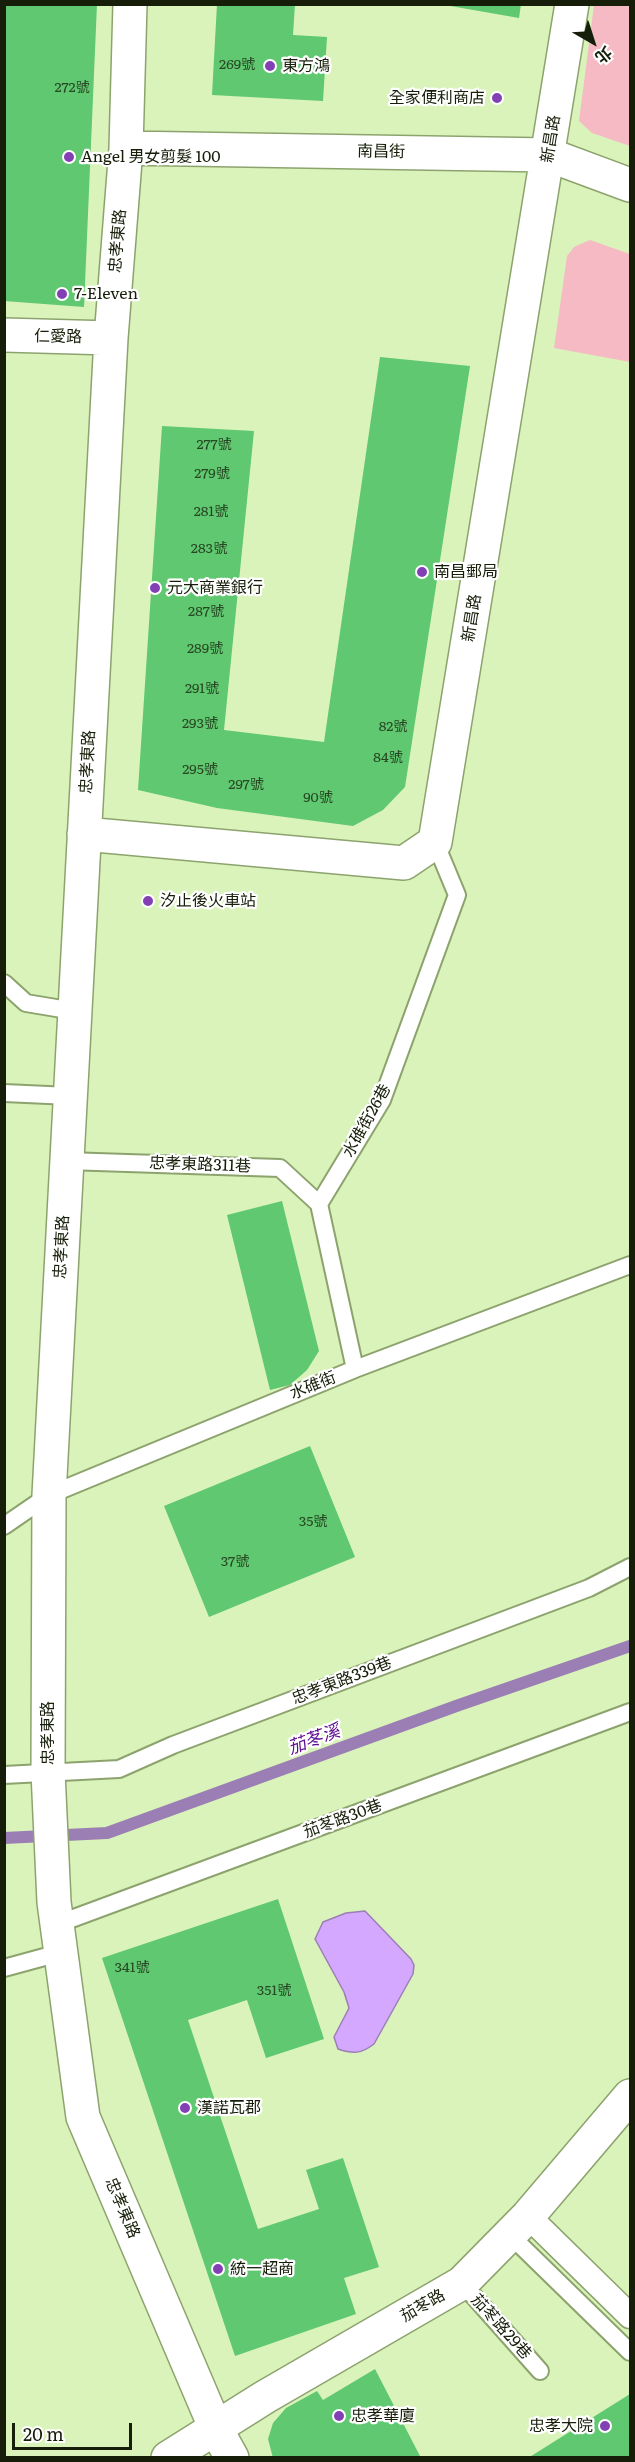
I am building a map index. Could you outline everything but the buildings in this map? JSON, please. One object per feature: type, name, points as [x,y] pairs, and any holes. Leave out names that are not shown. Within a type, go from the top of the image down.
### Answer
[{"type":"street","name":"忠孝東路","points":[[130,4],[126,148],[111,338],[49,1495],[48,1781],[56,1927],[83,2117],[216,2428],[232,2457]]},
{"type":"street","name":"新昌路","points":[[435,842],[572,4]]},
{"type":"street","name":"南昌街","points":[[126,148],[549,154],[630,185]]},
{"type":"street","name":"仁愛路","points":[[4,335],[111,338]]},
{"type":"street","points":[[84,834],[405,863],[435,842]]},
{"type":"street","name":"茄苳路","points":[[168,2457],[265,2397],[462,2283],[519,2225],[630,2096]]},
{"type":"street","points":[[519,2225],[630,2316]]},
{"type":"lane","name":"水碓街26巷","points":[[319,1204],[382,1100],[457,895],[435,842]]},
{"type":"lane","points":[[4,983],[26,1003],[74,1011]]},
{"type":"lane","points":[[4,1093],[70,1096]]},
{"type":"lane","name":"忠孝東路311巷","points":[[66,1161],[280,1168],[319,1204]]},
{"type":"lane","points":[[319,1204],[355,1369]]},
{"type":"lane","name":"水碓街","points":[[4,1526],[49,1495],[355,1369],[630,1265]]},
{"type":"lane","name":"忠孝東路339巷","points":[[4,1775],[48,1781],[119,1769],[173,1745],[589,1588],[630,1567]]},
{"type":"lane","name":"茄苳路30巷","points":[[4,1968],[56,1927],[630,1712]]},
{"type":"lane","points":[[519,2225],[630,2352]]},
{"type":"lane","name":"茄苳路29巷","points":[[462,2283],[540,2371]]},
{"type":"shaded area","points":[[594,5],[630,5],[630,146],[592,133],[579,121]]},
{"type":"shaded area","points":[[590,240],[630,254],[630,362],[554,348],[567,256],[574,247]]},
{"type":"shaded area","points":[[365,1911],[411,1959],[414,1965],[413,1974],[374,2044],[365,2050],[348,2052],[338,2049],[334,2037],[349,2008],[344,1992],[315,1939],[323,1922],[346,1913]]},
{"type":"waterway","name":"茄苳溪","points":[[4,1838],[107,1833],[459,1705],[630,1646]]},
{"type":"place","name":"東方鴻","points":[[270,66]]},
{"type":"place","name":"全家便利商店","points":[[497,98]]},
{"type":"place","name":"Angel 男女剪髮 100","points":[[69,157]]},
{"type":"place","name":"7-Eleven","points":[[62,294]]},
{"type":"place","name":"南昌郵局","points":[[422,572]]},
{"type":"place","name":"元大商業銀行","points":[[155,588]]},
{"type":"place","name":"汐止後火車站","points":[[148,901]]},
{"type":"place","name":"漢諾瓦郡","points":[[185,2108]]},
{"type":"place","name":"統一超商","points":[[218,2269]]},
{"type":"place","name":"忠孝華廈","points":[[339,2416]]},
{"type":"place","name":"忠孝大院","points":[[605,2426]]}]
